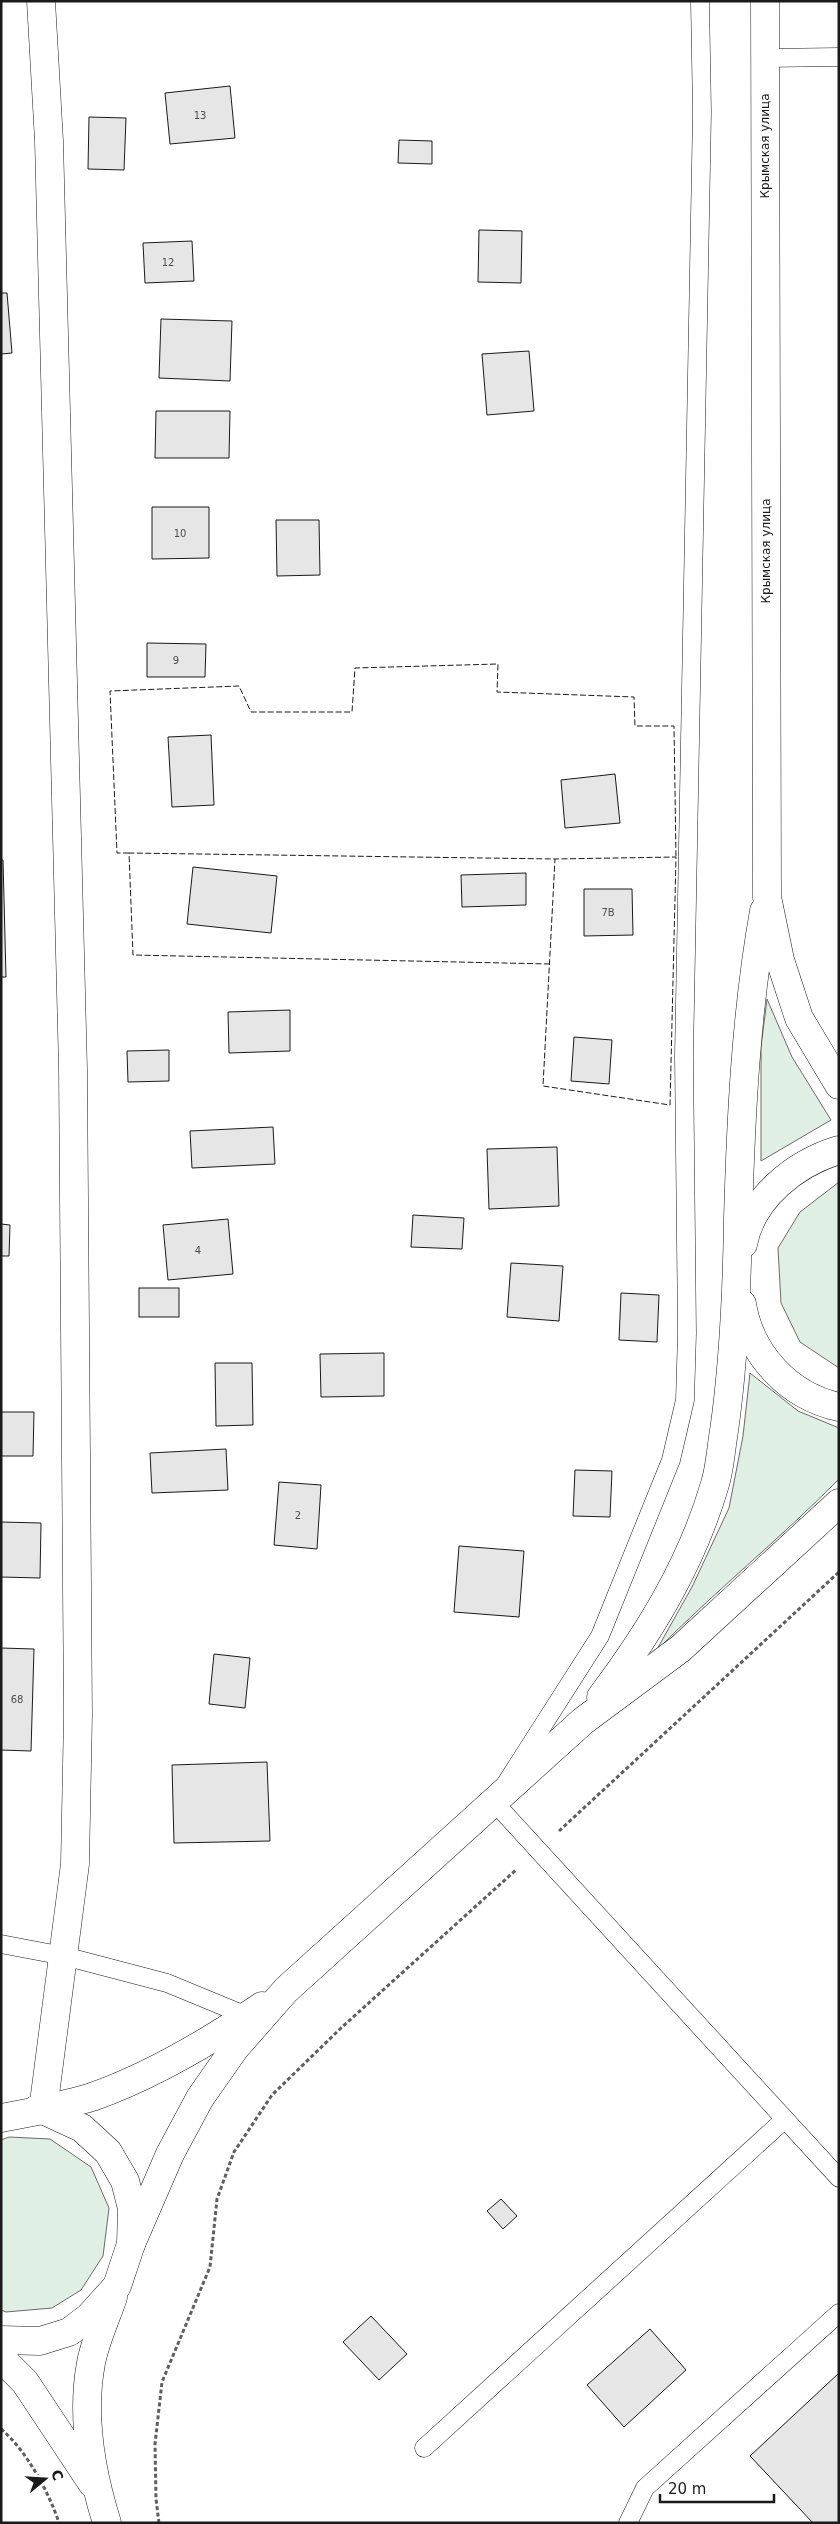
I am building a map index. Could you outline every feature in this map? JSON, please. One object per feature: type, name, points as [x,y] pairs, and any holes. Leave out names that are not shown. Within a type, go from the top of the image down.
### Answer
[{"type":"street","points":[[41,1],[49,141],[73,1068],[78,1715],[75,1864],[64,1956],[56,1998],[43,2110]]},
{"type":"street","name":"Крымская улица","points":[[765,1],[766,897],[780,960],[799,1018],[839,1085]]},
{"type":"street","points":[[583,1721],[636,1651],[682,1573],[716,1483],[730,1389],[737,1276],[740,1153],[752,976],[766,897]]},
{"type":"street","points":[[839,1150],[798,1167],[766,1196],[745,1233],[737,1276],[745,1326],[763,1359],[790,1386],[823,1404],[839,1407]]},
{"type":"street","points":[[107,2523],[96,2488],[86,2423],[91,2362],[131,2244],[170,2154],[200,2098],[235,2048],[286,1990],[583,1721],[680,1649],[839,1502]]},
{"type":"street","points":[[1,2118],[43,2110],[91,2097],[141,2077],[246,2016],[286,1990]]},
{"type":"street","points":[[1,2104],[43,2110],[82,2128],[108,2152],[125,2181],[132,2208],[131,2244]]},
{"type":"street","points":[[1,2340],[40,2340],[69,2332],[89,2317],[116,2286]]},
{"type":"street","points":[[1,2358],[25,2382],[96,2488]]},
{"type":"lane","points":[[700,1],[702,112],[684,1056],[687,1333],[685,1400],[671,1460],[600,1636],[494,1802],[839,2178]]},
{"type":"lane","points":[[765,58],[839,57]]},
{"type":"lane","points":[[1,1944],[64,1956],[167,1983],[246,2016]]},
{"type":"lane","points":[[424,2448],[784,2120]]},
{"type":"lane","points":[[628,2523],[644,2488],[839,2313]]},
{"type":"path","points":[[159,2523],[156,2499],[155,2444],[162,2382],[210,2267],[218,2199],[234,2152],[272,2095],[340,2028],[538,1850],[839,1572]]},
{"type":"path","points":[[1,2429],[13,2439],[52,2501],[59,2523]]},
{"type":"green space","points":[[767,999],[792,1057],[831,1120],[761,1161],[761,1047]]},
{"type":"green space","points":[[839,1182],[839,1368],[800,1342],[781,1303],[778,1248],[800,1212]]},
{"type":"green space","points":[[750,1373],[798,1411],[839,1428],[839,1479],[656,1651],[692,1587],[729,1508],[743,1436]]},
{"type":"green space","points":[[9,2137],[50,2139],[91,2167],[109,2208],[103,2256],[81,2290],[52,2308],[6,2312],[1,2310],[1,2140]]},
{"type":"building","points":[[230,86],[235,138],[170,144],[165,93]]},
{"type":"building","points":[[89,117],[126,118],[124,170],[88,169]]},
{"type":"building","points":[[399,140],[432,141],[432,164],[398,163]]},
{"type":"building","points":[[479,230],[522,231],[521,283],[478,282]]},
{"type":"building","points":[[192,241],[194,281],[145,283],[143,243]]},
{"type":"building","points":[[1,293],[7,293],[12,353],[1,354]]},
{"type":"building","points":[[161,319],[232,321],[230,381],[159,378]]},
{"type":"building","points":[[529,351],[534,411],[487,415],[482,354]]},
{"type":"building","points":[[156,411],[230,411],[229,458],[155,458]]},
{"type":"building","points":[[152,507],[209,507],[209,558],[152,559]]},
{"type":"building","points":[[276,520],[319,520],[320,575],[277,576]]},
{"type":"building","points":[[147,643],[206,644],[205,677],[147,677]]},
{"type":"building","points":[[211,735],[214,805],[172,807],[168,737]]},
{"type":"building","points":[[615,774],[620,823],[565,828],[561,780]]},
{"type":"building","points":[[1,860],[3,860],[6,977],[1,977]]},
{"type":"building","points":[[193,867],[277,876],[271,933],[187,924]]},
{"type":"building","points":[[526,873],[526,905],[462,907],[461,875]]},
{"type":"building","points":[[584,889],[632,889],[633,935],[584,936]]},
{"type":"building","points":[[290,1010],[290,1051],[229,1053],[228,1012]]},
{"type":"building","points":[[574,1037],[612,1040],[609,1084],[571,1081]]},
{"type":"building","points":[[169,1050],[169,1081],[128,1082],[127,1051]]},
{"type":"building","points":[[273,1127],[275,1164],[192,1168],[190,1131]]},
{"type":"building","points":[[557,1147],[559,1206],[489,1209],[487,1149]]},
{"type":"building","points":[[413,1215],[464,1218],[462,1249],[411,1247]]},
{"type":"building","points":[[228,1219],[233,1274],[168,1280],[163,1225]]},
{"type":"building","points":[[1,1224],[10,1225],[9,1256],[1,1256]]},
{"type":"building","points":[[511,1263],[563,1266],[559,1321],[507,1317]]},
{"type":"building","points":[[139,1288],[179,1288],[179,1317],[139,1317]]},
{"type":"building","points":[[621,1293],[659,1295],[657,1342],[619,1340]]},
{"type":"building","points":[[384,1353],[384,1396],[321,1397],[320,1354]]},
{"type":"building","points":[[215,1363],[252,1363],[253,1425],[216,1426]]},
{"type":"building","points":[[1,1412],[34,1412],[33,1456],[1,1456]]},
{"type":"building","points":[[226,1449],[228,1490],[152,1493],[150,1453]]},
{"type":"building","points":[[575,1470],[612,1471],[610,1517],[573,1516]]},
{"type":"building","points":[[279,1482],[321,1485],[317,1549],[274,1545]]},
{"type":"building","points":[[1,1522],[41,1523],[40,1578],[1,1577]]},
{"type":"building","points":[[459,1546],[524,1551],[519,1617],[454,1612]]},
{"type":"building","points":[[1,1648],[34,1649],[31,1751],[1,1750]]},
{"type":"building","points":[[214,1654],[250,1658],[245,1708],[209,1704]]},
{"type":"building","points":[[267,1762],[270,1841],[174,1843],[172,1765]]},
{"type":"building","points":[[501,2199],[517,2216],[503,2229],[487,2211]]},
{"type":"building","points":[[371,2316],[407,2354],[379,2380],[343,2342]]},
{"type":"building","points":[[650,2329],[686,2370],[624,2427],[587,2385]]},
{"type":"building","points":[[839,2373],[839,2523],[813,2523],[750,2456]]},
{"type":"fence","points":[[129,853],[117,853],[110,691],[239,686],[251,712],[352,712],[355,668],[498,664],[497,692],[634,697],[635,726],[674,726],[676,857]]},
{"type":"fence","points":[[550,964],[133,955],[129,853],[555,859],[543,1086],[670,1105],[676,857],[555,859]]}]
